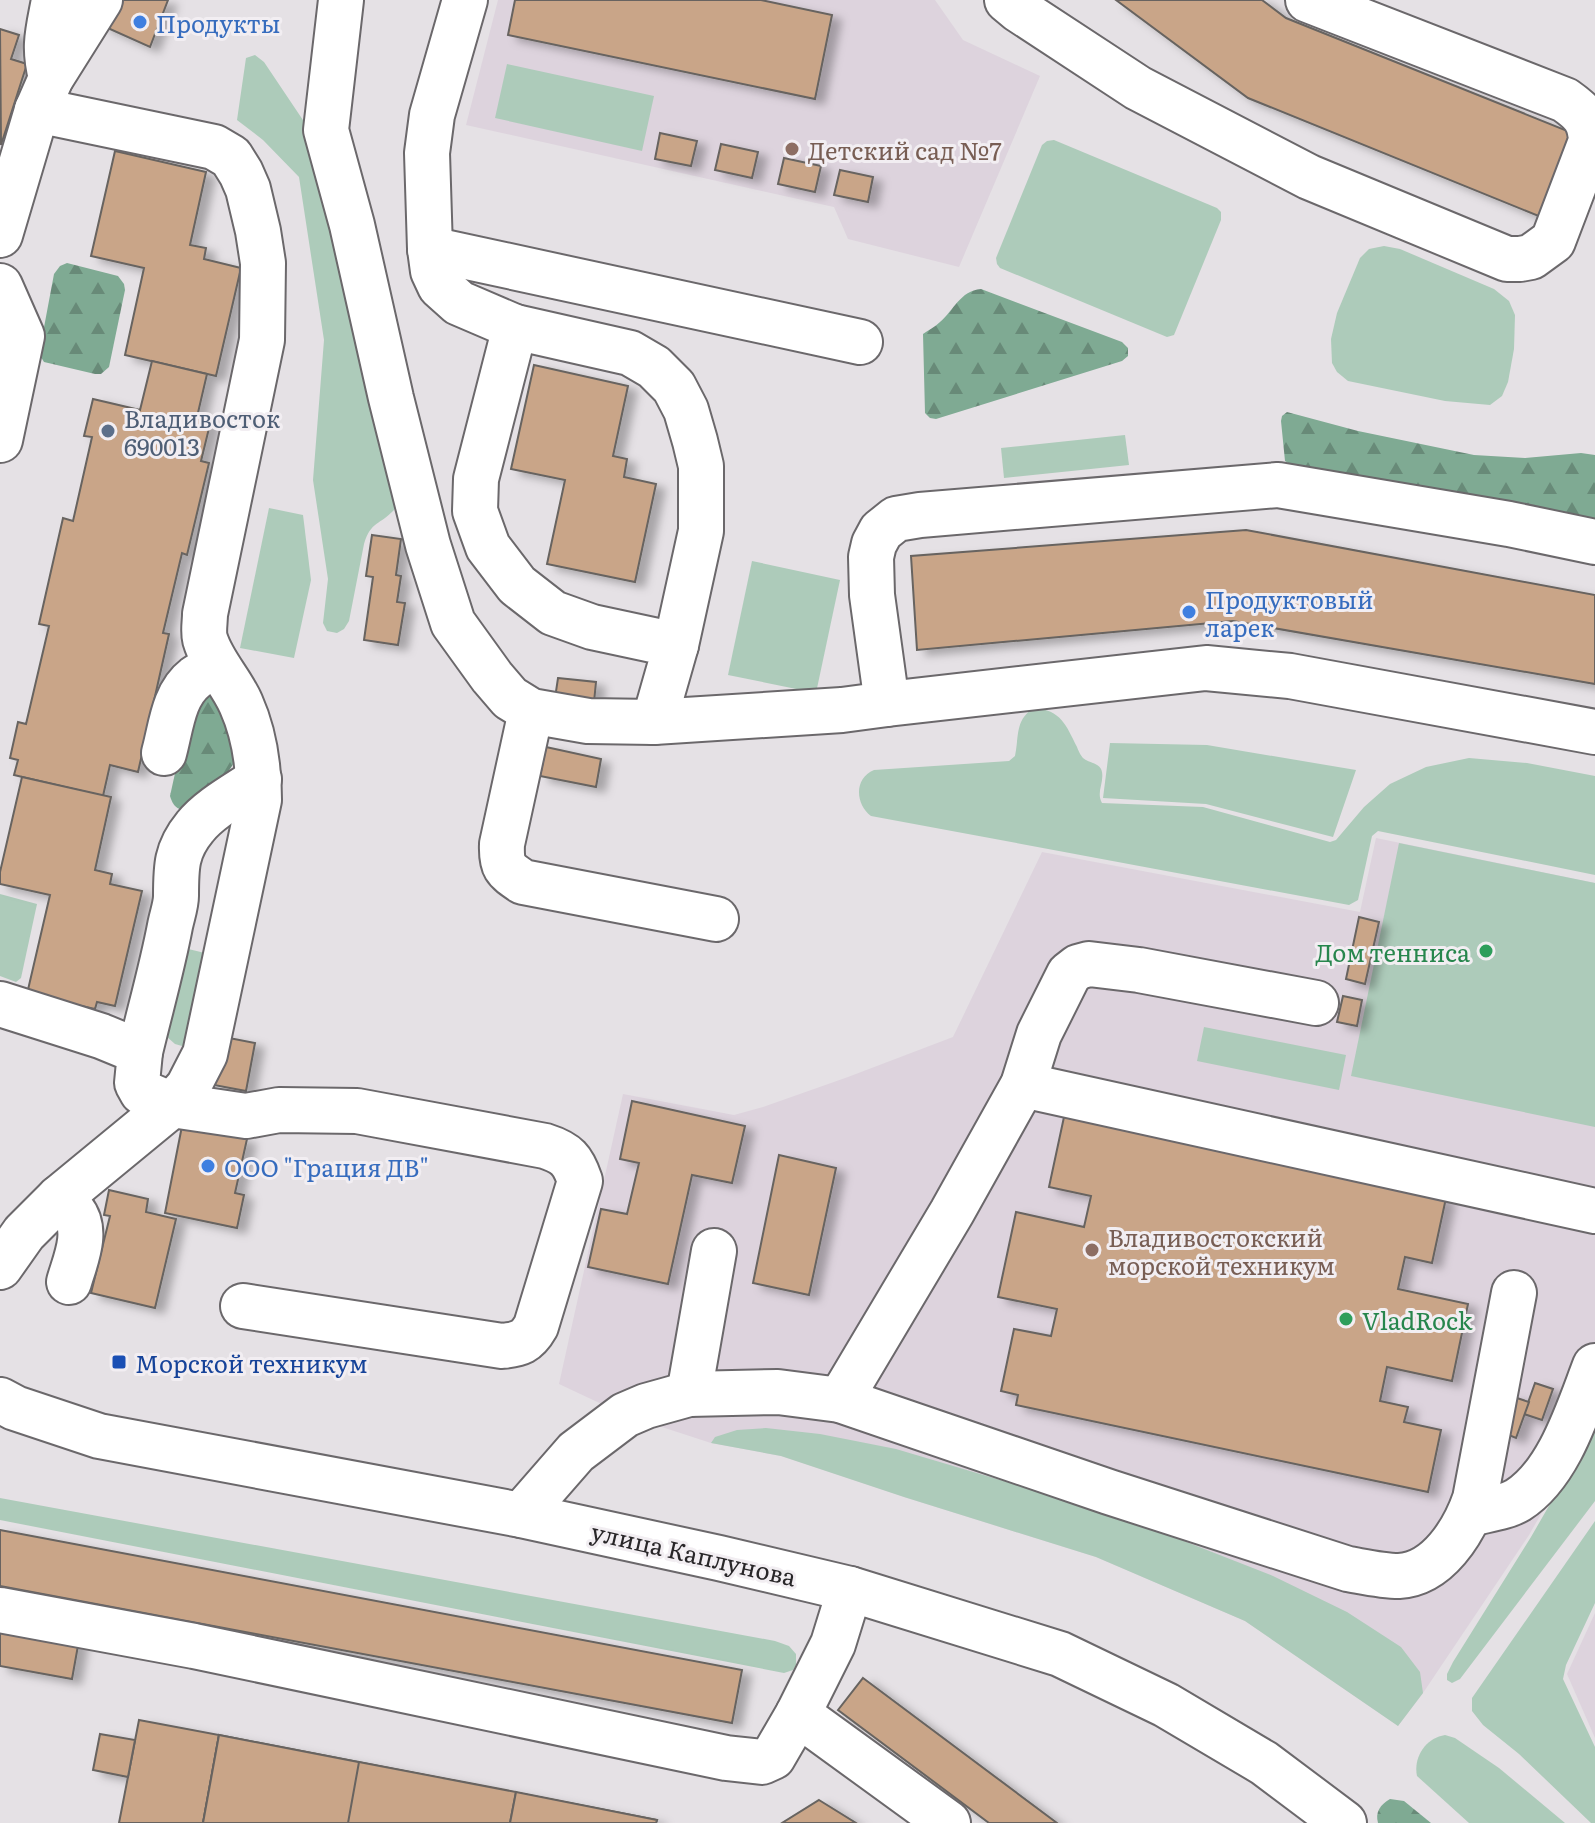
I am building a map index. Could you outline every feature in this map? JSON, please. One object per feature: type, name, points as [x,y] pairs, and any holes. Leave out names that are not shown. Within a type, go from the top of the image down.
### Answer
[{"type":"street","points":[[44,94],[47,38],[54,0]]},
{"type":"street","points":[[0,235],[44,94],[100,0]]},
{"type":"street","points":[[341,0],[326,130],[345,196],[428,545],[453,623],[510,698],[531,711],[588,721],[654,722],[842,710],[1206,668],[1290,676],[1595,732]]},
{"type":"street","points":[[465,0],[432,115],[427,153],[430,249],[433,271],[440,286],[459,303],[515,327],[630,353],[654,367],[674,387],[686,410],[695,441],[701,466],[701,531],[676,645],[654,722]]},
{"type":"street","points":[[1007,0],[1138,88],[1309,177],[1507,259],[1531,257],[1553,241],[1591,141],[1591,130],[1582,112],[1565,100],[1308,0]]},
{"type":"street","points":[[12,1250],[40,1194],[172,1105],[188,1087],[205,1054],[259,800],[253,743],[241,703],[217,666],[205,636],[205,614],[262,340],[263,263],[248,189],[231,157],[214,147],[44,94]]},
{"type":"street","points":[[430,249],[860,342]]},
{"type":"street","points":[[0,286],[22,336],[0,440]]},
{"type":"street","points":[[515,327],[476,479],[475,511],[488,547],[517,585],[553,613],[592,627],[676,645]]},
{"type":"street","points":[[887,704],[870,568],[874,544],[881,531],[896,519],[1278,485],[1494,521],[1595,542]]},
{"type":"street","points":[[164,753],[177,700],[195,677],[217,666]]},
{"type":"street","points":[[531,711],[502,844],[501,860],[507,871],[523,882],[716,919]]},
{"type":"street","points":[[243,1306],[502,1346],[518,1344],[530,1338],[536,1326],[580,1181],[575,1164],[560,1151],[545,1146],[357,1111],[279,1110],[246,1116],[172,1105],[142,1092],[137,1083],[140,1052],[170,929],[176,898],[176,865],[182,848],[205,817],[259,779]]},
{"type":"street","points":[[840,1400],[952,1212],[1023,1085],[1039,1034],[1069,974],[1089,964],[1139,970],[1316,1003]]},
{"type":"street","points":[[0,1004],[101,1036],[140,1052]]},
{"type":"street","points":[[1023,1085],[1595,1211]]},
{"type":"street","points":[[40,1194],[75,1213],[80,1225],[80,1240],[69,1282]]},
{"type":"street","points":[[689,1394],[714,1251]]},
{"type":"street","points":[[521,1515],[576,1452],[625,1415],[689,1394],[778,1392],[840,1400],[1348,1569],[1403,1576],[1437,1560],[1456,1538],[1470,1514],[1514,1293]]},
{"type":"street","points":[[1470,1514],[1516,1502],[1538,1483],[1567,1439],[1595,1366]]},
{"type":"street","name":"улица Каплунова","points":[[0,1400],[99,1436],[521,1515],[850,1589],[1060,1654],[1166,1705],[1264,1763],[1344,1823]]},
{"type":"street","points":[[0,1610],[194,1646],[726,1758],[762,1762],[773,1757],[798,1714],[833,1644],[850,1589]]},
{"type":"street","points":[[798,1714],[948,1823]]},
{"type":"shaded area","name":"Детский сад №7","points":[[498,0],[935,0],[963,40],[1040,76],[959,267],[848,239],[834,207],[466,125]]},
{"type":"shaded area","name":"Владивостокский морской техникум","points":[[1376,838],[1595,883],[1595,1420],[1529,1535],[1398,1726],[1245,1621],[1096,1557],[781,1456],[711,1443],[625,1415],[559,1384],[623,1094],[734,1115],[848,1077],[953,1037],[1042,852],[1360,912]]},
{"type":"shaded area","points":[[1595,1613],[1595,1738],[1567,1674]]},
{"type":"green space","points":[[255,55],[264,62],[315,138],[394,501],[394,510],[373,527],[367,537],[349,621],[337,633],[327,631],[323,623],[328,579],[313,480],[324,340],[299,177],[263,140],[237,120],[246,58]]},
{"type":"green space","points":[[507,64],[654,96],[642,151],[495,118]]},
{"type":"green space","points":[[1054,140],[1221,212],[1221,220],[1174,335],[1167,337],[1000,268],[997,264],[996,258],[1042,145]]},
{"type":"green space","points":[[1384,246],[1400,249],[1494,289],[1509,301],[1515,315],[1514,349],[1508,382],[1502,396],[1490,405],[1445,401],[1348,381],[1337,372],[1332,363],[1331,339],[1337,313],[1360,258],[1369,249]]},
{"type":"green space","points":[[67,263],[118,276],[124,284],[109,367],[101,374],[44,362],[39,354],[54,274]]},
{"type":"green space","points":[[981,289],[1122,342],[1128,348],[1128,356],[1122,361],[936,419],[930,418],[925,413],[923,334],[940,322],[962,297]]},
{"type":"green space","points":[[1287,412],[1358,431],[1474,455],[1525,458],[1581,453],[1595,455],[1595,522],[1290,464],[1285,461],[1281,421]]},
{"type":"green space","points":[[1125,435],[1129,465],[1004,478],[1001,448]]},
{"type":"green space","points":[[269,508],[303,515],[311,580],[294,658],[240,648]]},
{"type":"green space","points":[[752,561],[840,580],[816,693],[728,675]]},
{"type":"green space","points":[[214,693],[242,739],[234,763],[220,784],[182,810],[174,805],[170,796],[189,710],[198,697]]},
{"type":"green space","points":[[1034,708],[1057,715],[1082,757],[1101,769],[1102,803],[1203,807],[1330,842],[1336,840],[1364,807],[1390,784],[1426,767],[1469,758],[1527,763],[1595,776],[1595,875],[1378,831],[1372,836],[1358,900],[1349,905],[871,816],[862,805],[860,785],[874,770],[1009,761],[1015,756],[1021,723]]},
{"type":"green space","points":[[1110,743],[1207,745],[1356,770],[1333,837],[1206,804],[1103,798]]},
{"type":"green space","name":"Дом тенниса","points":[[1399,843],[1595,883],[1595,1127],[1351,1076]]},
{"type":"green space","points":[[0,894],[37,904],[21,978],[16,982],[0,976]]},
{"type":"green space","points":[[180,947],[209,954],[189,1048],[175,1044],[166,1036]]},
{"type":"green space","points":[[1204,1027],[1346,1055],[1339,1090],[1197,1061]]},
{"type":"green space","points":[[1595,1426],[1595,1501],[1460,1679],[1452,1683],[1447,1680],[1447,1674],[1453,1662]]},
{"type":"green space","points":[[766,1428],[820,1434],[896,1449],[1115,1514],[1273,1576],[1347,1612],[1401,1647],[1420,1672],[1423,1693],[1398,1726],[1245,1621],[1096,1557],[781,1456],[711,1443],[715,1437],[737,1430]]},
{"type":"green space","points":[[0,1498],[775,1641],[789,1646],[796,1654],[796,1665],[793,1670],[784,1673],[0,1520]]},
{"type":"green space","points":[[1595,1521],[1595,1603],[1566,1665],[1563,1679],[1595,1747],[1595,1823],[1591,1823],[1519,1754],[1483,1725],[1472,1711],[1472,1698]]},
{"type":"green space","points":[[1445,1735],[1455,1738],[1499,1768],[1565,1823],[1469,1823],[1417,1776],[1417,1762],[1422,1750],[1432,1740]]},
{"type":"green space","points":[[1390,1799],[1404,1801],[1431,1823],[1378,1823],[1379,1809]]},
{"type":"building","points":[[114,0],[168,0],[150,47],[101,25]]},
{"type":"building","points":[[515,0],[761,0],[832,15],[815,99],[508,35]]},
{"type":"building","points":[[1116,0],[1262,0],[1286,18],[1570,132],[1541,217],[1248,98]]},
{"type":"building","points":[[0,29],[19,35],[11,59],[27,64],[1,145]]},
{"type":"building","points":[[660,133],[697,141],[691,166],[655,159]]},
{"type":"building","points":[[721,144],[758,152],[752,178],[715,170]]},
{"type":"building","points":[[115,151],[206,172],[190,245],[206,248],[204,259],[241,268],[216,376],[125,355],[144,268],[91,256]]},
{"type":"building","points":[[784,158],[821,166],[815,192],[778,184]]},
{"type":"building","points":[[840,170],[873,177],[868,202],[834,195]]},
{"type":"building","points":[[152,361],[207,374],[197,417],[211,420],[201,461],[209,463],[187,555],[182,553],[163,633],[169,634],[138,772],[110,765],[103,796],[14,775],[18,760],[10,758],[18,722],[26,724],[49,626],[39,624],[63,518],[73,521],[92,437],[84,436],[93,399],[140,410]]},
{"type":"building","points":[[534,365],[628,386],[613,456],[627,459],[624,477],[656,484],[635,582],[547,564],[565,480],[511,469]]},
{"type":"building","points":[[1246,530],[1595,595],[1595,684],[1233,621],[917,650],[911,556]]},
{"type":"building","points":[[372,535],[401,539],[396,575],[401,576],[397,602],[405,603],[398,645],[364,640],[373,577],[366,576]]},
{"type":"building","points":[[558,678],[596,682],[594,702],[555,698]]},
{"type":"building","points":[[546,747],[601,759],[596,787],[540,776]]},
{"type":"building","points":[[22,777],[111,797],[95,870],[112,874],[110,884],[142,891],[115,1006],[97,1002],[95,1009],[27,994],[50,895],[0,884],[0,872]]},
{"type":"building","points":[[1359,917],[1379,922],[1365,984],[1346,979]]},
{"type":"building","points":[[1343,996],[1362,1000],[1357,1026],[1337,1022]]},
{"type":"building","points":[[224,1037],[255,1043],[246,1091],[214,1085]]},
{"type":"building","points":[[632,1101],[745,1126],[732,1183],[692,1175],[668,1284],[588,1267],[601,1209],[627,1214],[639,1163],[620,1159]]},
{"type":"building","points":[[1064,1117],[1446,1198],[1432,1263],[1405,1257],[1398,1289],[1468,1304],[1452,1381],[1387,1367],[1380,1401],[1408,1407],[1404,1422],[1441,1430],[1428,1492],[1016,1405],[1018,1395],[1001,1391],[1014,1329],[1051,1336],[1057,1309],[998,1297],[1016,1212],[1084,1227],[1091,1196],[1049,1187]]},
{"type":"building","name":"ООО \"Грация ДВ\"","points":[[182,1126],[247,1139],[235,1193],[244,1195],[237,1228],[165,1213]]},
{"type":"building","points":[[779,1155],[836,1168],[809,1295],[753,1283]]},
{"type":"building","points":[[109,1190],[148,1199],[146,1212],[176,1219],[155,1308],[91,1293],[110,1216],[104,1215]]},
{"type":"building","points":[[1535,1383],[1553,1389],[1542,1420],[1524,1414]]},
{"type":"building","points":[[1511,1396],[1529,1402],[1516,1438],[1499,1431]]},
{"type":"building","points":[[0,1530],[742,1670],[732,1723],[0,1586]]},
{"type":"building","points":[[0,1625],[79,1640],[72,1679],[0,1666]]},
{"type":"building","points":[[863,1678],[1057,1823],[989,1823],[838,1710]]},
{"type":"building","points":[[139,1720],[219,1735],[203,1823],[119,1823]]},
{"type":"building","points":[[100,1734],[135,1740],[128,1777],[93,1770]]},
{"type":"building","points":[[219,1735],[359,1762],[348,1823],[203,1823]]},
{"type":"building","points":[[219,1735],[657,1820],[656,1823],[203,1823]]},
{"type":"building","points":[[359,1762],[516,1792],[510,1823],[348,1823]]},
{"type":"building","points":[[516,1792],[657,1820],[656,1823],[510,1823]]},
{"type":"building","points":[[819,1800],[856,1823],[782,1823]]},
{"type":"place","name":"Продукты","points":[[140,22]]},
{"type":"place","name":"Детский сад №7","points":[[792,149]]},
{"type":"place","name":"Владивосток 690013","points":[[108,431]]},
{"type":"place","name":"Продуктовый ларек","points":[[1189,612]]},
{"type":"place","name":"Дом тенниса","points":[[1486,951]]},
{"type":"place","name":"ООО \"Грация ДВ\"","points":[[208,1166]]},
{"type":"place","name":"Владивостокский морской техникум","points":[[1092,1250]]},
{"type":"place","name":"VladRock","points":[[1346,1319]]},
{"type":"place","name":"Морской техникум","points":[[119,1362]]}]
